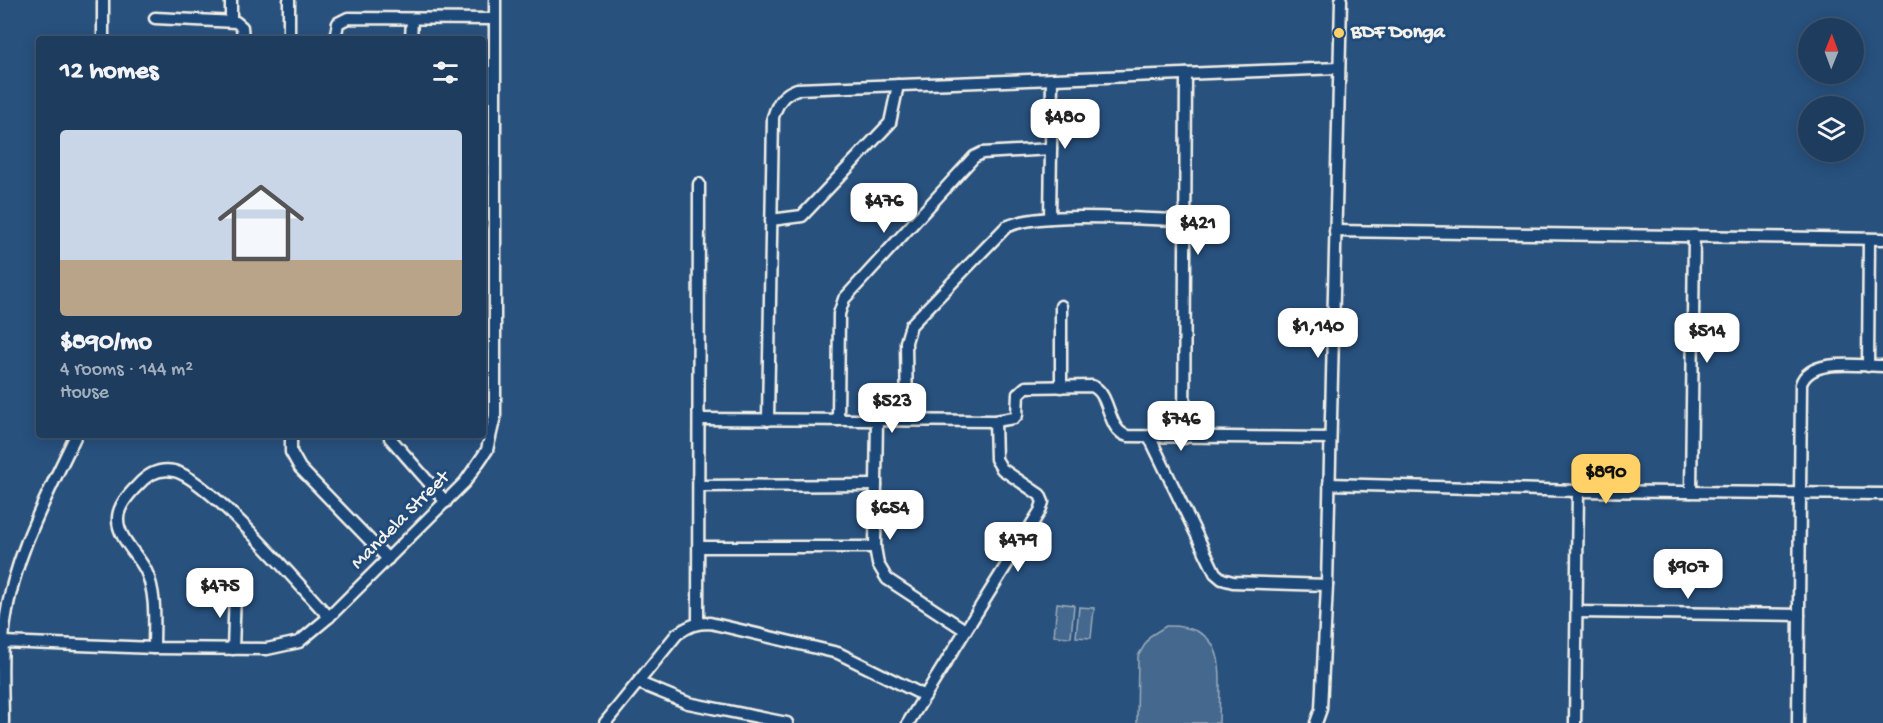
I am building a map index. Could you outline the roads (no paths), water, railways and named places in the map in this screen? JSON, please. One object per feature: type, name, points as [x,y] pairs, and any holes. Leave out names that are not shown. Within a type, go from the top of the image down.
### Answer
[{"type":"street","points":[[103,0],[103,36]]},
{"type":"street","points":[[231,0],[231,21]]},
{"type":"street","points":[[289,0],[289,36]]},
{"type":"street","name":"Mandela Street","points":[[3,642],[154,648],[233,649],[288,646],[307,637],[329,617],[446,502],[476,469],[487,450],[494,428],[489,388],[488,222],[495,0]]},
{"type":"street","points":[[1316,723],[1321,709],[1327,585],[1341,0]]},
{"type":"street","points":[[155,18],[231,21],[242,27],[243,36]]},
{"type":"street","points":[[335,36],[335,28],[344,19],[494,19]]},
{"type":"street","points":[[411,36],[412,19]]},
{"type":"street","points":[[768,420],[773,117],[781,99],[797,89],[1339,68]]},
{"type":"street","points":[[1184,438],[1186,74]]},
{"type":"street","points":[[1050,218],[1052,80]]},
{"type":"street","points":[[771,220],[802,216],[890,123],[898,85]]},
{"type":"street","points":[[838,420],[839,314],[844,299],[974,157],[982,153],[1051,149]]},
{"type":"street","points":[[698,623],[699,184]]},
{"type":"street","points":[[907,420],[906,342],[911,324],[1006,227],[1020,220],[1050,218],[1184,220]]},
{"type":"street","points":[[1335,231],[1883,239]]},
{"type":"street","points":[[1691,492],[1694,236]]},
{"type":"street","points":[[1868,366],[1869,239]]},
{"type":"street","points":[[1061,306],[1061,387]]},
{"type":"street","points":[[1798,723],[1801,384],[1804,374],[1821,367],[1883,366]]},
{"type":"street","points":[[700,419],[995,422],[1014,418],[1020,389],[1026,387],[1097,388],[1122,435],[1150,438],[1330,438]]},
{"type":"street","points":[[877,420],[875,547],[878,564],[887,579],[965,630]]},
{"type":"street","points":[[908,723],[1040,511],[1043,502],[1032,488],[1002,469],[996,459],[995,422]]},
{"type":"street","points":[[3,723],[3,642],[9,600],[22,553],[75,438]]},
{"type":"street","points":[[291,438],[291,452],[300,468],[388,559]]},
{"type":"street","points":[[390,438],[446,502]]},
{"type":"street","points":[[1150,438],[1215,573],[1222,579],[1233,582],[1327,585]]},
{"type":"street","points":[[154,648],[152,600],[148,577],[120,528],[118,518],[121,507],[132,491],[147,476],[160,471],[175,471],[204,486],[329,617]]},
{"type":"street","points":[[1329,484],[1578,491],[1883,494]]},
{"type":"street","points":[[700,486],[876,485]]},
{"type":"street","points":[[1575,723],[1578,491]]},
{"type":"street","points":[[699,547],[875,547]]},
{"type":"street","points":[[233,649],[235,591]]},
{"type":"street","points":[[1577,612],[1799,615]]},
{"type":"street","points":[[606,723],[677,634],[691,624],[698,623],[710,623],[838,653],[925,696]]},
{"type":"street","points":[[639,683],[688,703],[787,723]]},
{"type":"place","name":"BDF Donga","points":[[1339,33]]}]
